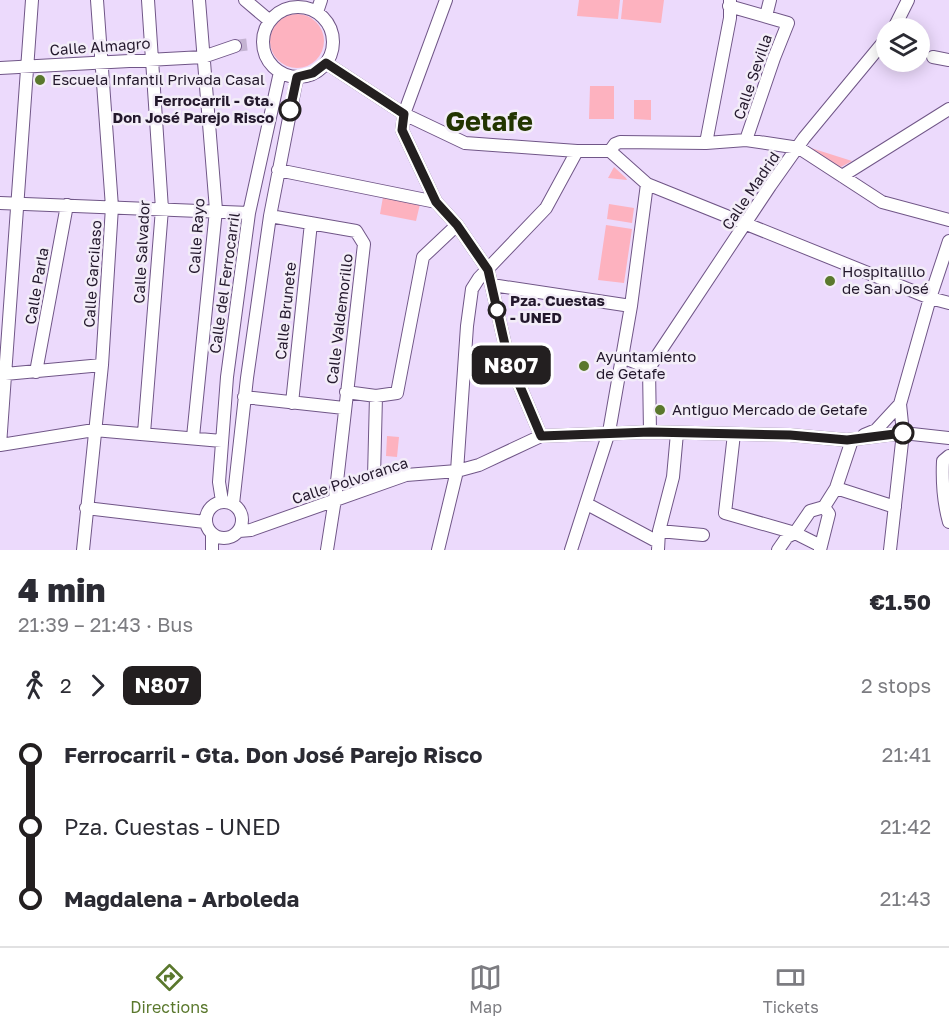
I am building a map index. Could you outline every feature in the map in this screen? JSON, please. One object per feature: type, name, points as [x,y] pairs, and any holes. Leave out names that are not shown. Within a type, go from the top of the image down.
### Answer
[{"type":"street","points":[[32,0],[0,445],[94,430],[222,441]]},
{"type":"street","name":"Calle Garcilaso","points":[[83,550],[102,365],[112,207],[97,0]]},
{"type":"street","name":"Calle Salvador","points":[[144,433],[162,209],[148,0]]},
{"type":"street","name":"Calle Rayo","points":[[193,437],[216,210],[199,0]]},
{"type":"street","points":[[244,0],[270,21]]},
{"type":"street","points":[[446,0],[404,114],[402,130],[442,216],[457,225],[488,270],[508,358],[541,436]]},
{"type":"street","points":[[706,142],[730,18],[729,3],[766,16],[770,0]]},
{"type":"street","points":[[899,18],[909,0]]},
{"type":"street","points":[[307,4],[324,18],[333,35],[331,54],[326,63],[313,73],[297,77],[280,72],[270,64],[257,45],[270,21],[285,9],[307,4]]},
{"type":"street","name":"Calle Sevilla","points":[[746,140],[788,23],[766,16]]},
{"type":"street","name":"Calle Almagro","points":[[0,68],[203,57],[235,46]]},
{"type":"street","name":"Calle Madrid","points":[[650,368],[804,138],[876,51]]},
{"type":"street","points":[[933,57],[949,60]]},
{"type":"street","points":[[326,63],[404,114],[465,143],[577,151],[610,151],[647,184],[930,298],[949,303]]},
{"type":"street","name":"Calle del Ferrocarril","points":[[228,503],[219,482],[227,377],[249,213],[280,72]]},
{"type":"street","points":[[228,503],[270,216],[297,77]]},
{"type":"street","points":[[842,176],[949,109]]},
{"type":"street","points":[[610,151],[615,144],[620,142],[746,140],[799,148],[882,202],[949,220]]},
{"type":"street","points":[[438,550],[457,471],[467,326],[472,289],[478,278],[546,208],[577,151]]},
{"type":"street","points":[[278,170],[436,202]]},
{"type":"street","points":[[571,550],[609,432],[631,306],[647,184]]},
{"type":"street","points":[[0,203],[249,213]]},
{"type":"street","name":"Calle Parla","points":[[36,372],[67,205]]},
{"type":"street","name":"Calle Valdemorillo","points":[[270,216],[356,231],[364,244],[335,499],[327,550]]},
{"type":"street","name":"Calle Brunete","points":[[292,403],[311,223]]},
{"type":"street","points":[[346,392],[376,396],[397,393],[423,257],[457,225]]},
{"type":"street","points":[[890,550],[903,433],[900,404],[949,241]]},
{"type":"street","points":[[492,285],[631,306]]},
{"type":"street","points":[[622,357],[650,368],[650,432]]},
{"type":"street","points":[[4,374],[102,365]]},
{"type":"street","points":[[376,396],[374,477],[378,484]]},
{"type":"street","points":[[244,397],[344,408]]},
{"type":"street","points":[[778,550],[787,537],[795,533],[810,511],[824,507],[836,488],[852,440],[876,430],[900,404]]},
{"type":"street","name":"Calle Polvoranca","points":[[239,531],[251,530],[406,475],[457,471],[478,465],[541,436],[650,432],[790,435],[852,440],[903,433],[949,438]]},
{"type":"street","points":[[659,541],[673,477],[677,433]]},
{"type":"street","points":[[734,434],[725,513],[795,533],[820,548],[829,514],[824,507]]},
{"type":"street","points":[[949,456],[943,461],[942,478],[943,500],[949,522]]},
{"type":"street","points":[[836,488],[895,507]]},
{"type":"street","points":[[212,550],[212,534],[206,522],[206,513],[210,507],[228,503]]},
{"type":"street","points":[[212,534],[226,544],[239,531],[241,513],[228,503]]},
{"type":"street","points":[[587,504],[659,541],[703,535]]},
{"type":"street","points":[[86,508],[206,522]]},
{"type":"shaded area","points":[[579,0],[620,0],[618,19],[577,16]]},
{"type":"shaded area","points":[[623,0],[664,0],[661,23],[621,19]]},
{"type":"shaded area","points":[[297,14],[307,16],[316,22],[322,31],[324,41],[322,51],[316,60],[307,66],[297,68],[287,66],[278,60],[272,51],[270,41],[272,31],[278,22],[287,16]]},
{"type":"shaded area","points":[[590,86],[614,86],[614,119],[589,119]]},
{"type":"shaded area","points":[[634,100],[651,100],[651,120],[634,119]]},
{"type":"shaded area","points":[[811,148],[852,161],[839,168],[810,150]]},
{"type":"shaded area","points":[[614,167],[626,178],[627,180],[608,178]]},
{"type":"shaded area","points":[[383,197],[420,204],[416,221],[380,214]]},
{"type":"shaded area","points":[[609,204],[634,208],[632,223],[607,219]]},
{"type":"shaded area","points":[[606,225],[632,229],[624,283],[598,280]]},
{"type":"shaded area","points":[[387,436],[399,437],[397,457],[386,456]]},
{"type":"tunnel","points":[[235,46],[251,44]]},
{"type":"bus line","name":"N807","points":[[290,110],[297,77],[313,73],[326,63],[404,114],[402,130],[436,202],[457,225],[488,270],[508,358],[541,436],[650,432],[790,435],[847,440],[903,433]]},
{"type":"place","name":"Escuela Infantil Privada Casal","points":[[40,80]]},
{"type":"place","name":"Ferrocarril - Gta. Don José Parejo Risco","points":[[290,110]]},
{"type":"place","name":"Hospitalillo de San José","points":[[830,281]]},
{"type":"place","name":"Pza. Cuestas - UNED","points":[[497,310]]},
{"type":"place","name":"Ayuntamiento de Getafe","points":[[584,366]]},
{"type":"place","name":"Antiguo Mercado de Getafe","points":[[660,410]]},
{"type":"district","name":"Getafe","points":[[489,122]]}]
